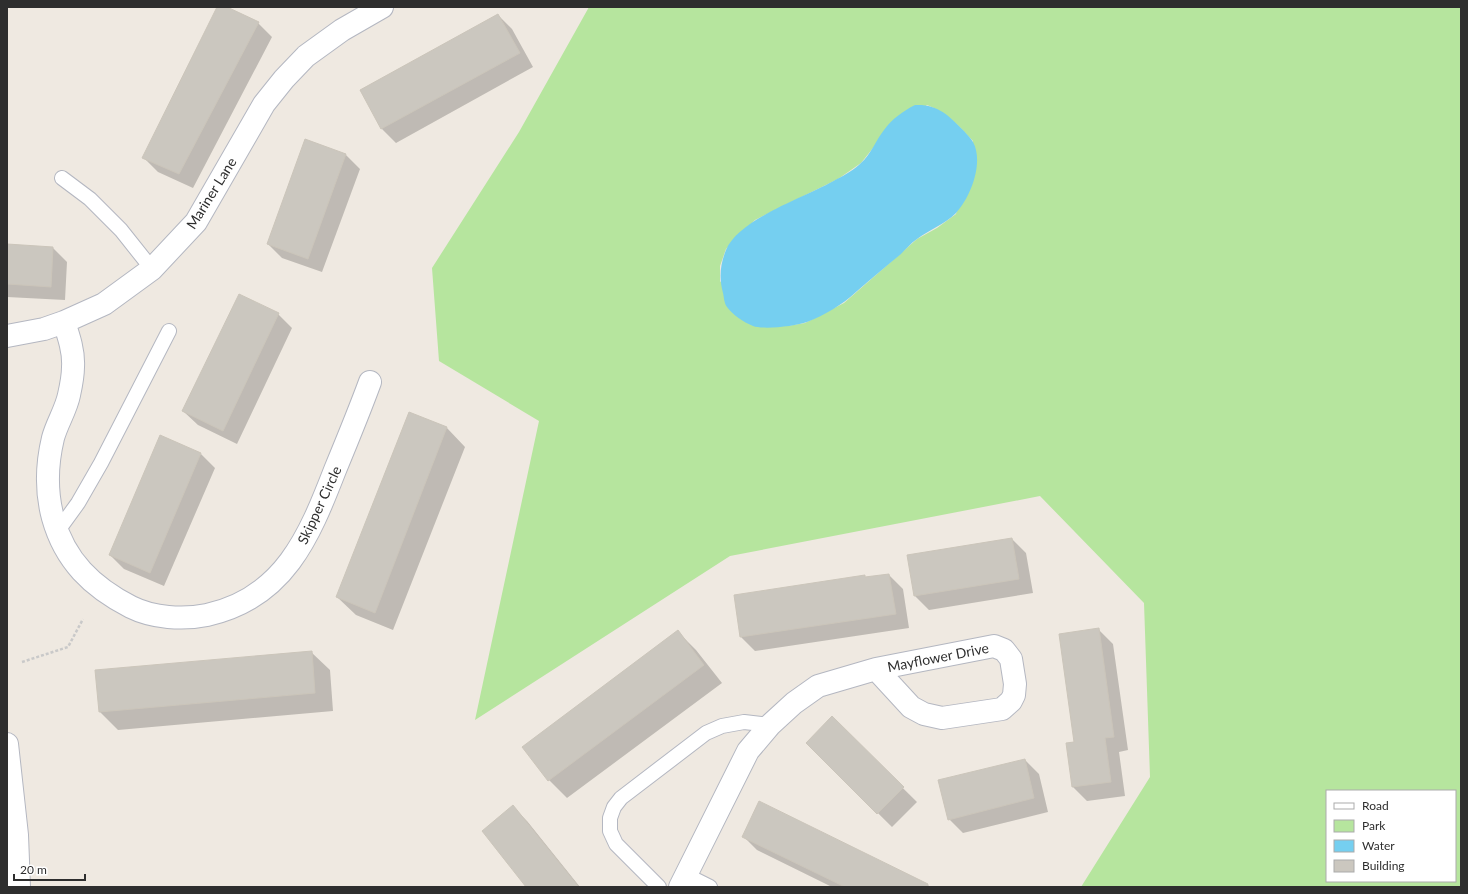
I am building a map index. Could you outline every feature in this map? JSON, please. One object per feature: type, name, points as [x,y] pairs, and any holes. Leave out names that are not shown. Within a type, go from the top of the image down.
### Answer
[{"type":"street","name":"Mariner Lane","points":[[7,336],[44,329],[64,322],[104,304],[152,269],[196,222],[264,104],[284,79],[306,56],[342,30],[382,7]]},
{"type":"street","name":"Skipper Circle","points":[[64,322],[71,346],[73,366],[69,396],[54,436],[48,465],[48,488],[52,515],[57,532],[71,558],[88,578],[113,598],[138,610],[170,617],[197,617],[224,611],[250,599],[273,581],[292,559],[307,536],[324,499],[370,382]]},
{"type":"street","name":"Mayflower Drive","points":[[683,881],[748,750],[770,725],[794,703],[818,686],[876,669],[994,646],[1004,650],[1010,659],[1015,684],[1014,695],[1002,709],[942,718],[924,714],[911,707],[876,669]]},
{"type":"street","points":[[7,744],[17,835],[19,887]]},
{"type":"lane","points":[[62,178],[90,199],[121,230],[152,269]]},
{"type":"lane","points":[[57,532],[78,503],[101,464],[169,331]]},
{"type":"lane","points":[[660,887],[616,844],[610,831],[610,818],[614,807],[621,798],[706,733],[722,726],[744,722],[770,725]]},
{"type":"lane","points":[[683,881],[710,887]]},
{"type":"path","points":[[22,662],[68,648],[83,618]]},
{"type":"green space","points":[[589,7],[1461,7],[1461,887],[1081,887],[1150,777],[1144,603],[1040,496],[730,556],[475,720],[539,421],[439,361],[432,268],[519,132]],"holes":[[[927,105],[934,108],[957,125],[973,141],[956,214],[937,228],[917,239],[844,303],[805,323],[787,326],[754,326],[720,281],[720,266],[726,249],[755,220],[838,179],[861,163],[873,148]]]},
{"type":"water","points":[[915,105],[930,106],[948,115],[973,142],[977,159],[974,179],[967,198],[956,213],[911,244],[845,301],[807,322],[780,327],[758,327],[742,320],[729,310],[725,304],[722,287],[721,266],[726,250],[733,238],[759,218],[824,186],[856,167],[868,155],[887,126],[902,113]]},
{"type":"building","points":[[217,7],[227,7],[259,22],[179,174],[142,158]]},
{"type":"building","points":[[498,14],[520,53],[381,129],[360,90]]},
{"type":"building","points":[[305,139],[346,154],[308,259],[267,244]]},
{"type":"building","points":[[7,244],[53,247],[51,287],[7,284]]},
{"type":"building","points":[[239,294],[279,313],[223,431],[182,411]]},
{"type":"building","points":[[409,412],[447,427],[375,613],[336,597]]},
{"type":"building","points":[[160,435],[201,453],[150,573],[109,555]]},
{"type":"building","points":[[1012,538],[1019,579],[914,596],[907,555]]},
{"type":"building","points":[[889,574],[896,614],[740,637],[734,595],[865,575],[865,577]]},
{"type":"building","points":[[1099,628],[1114,737],[1105,738],[1111,782],[1072,787],[1066,743],[1074,742],[1059,634]]},
{"type":"building","points":[[678,630],[704,665],[548,781],[522,747]]},
{"type":"building","points":[[312,651],[315,693],[99,712],[95,670]]},
{"type":"building","points":[[832,716],[904,787],[877,814],[806,743]]},
{"type":"building","points":[[1025,759],[1034,798],[948,820],[938,780]]},
{"type":"building","points":[[759,801],[928,884],[927,887],[845,887],[742,837]]},
{"type":"building","points":[[513,805],[579,887],[526,887],[482,831]]}]
